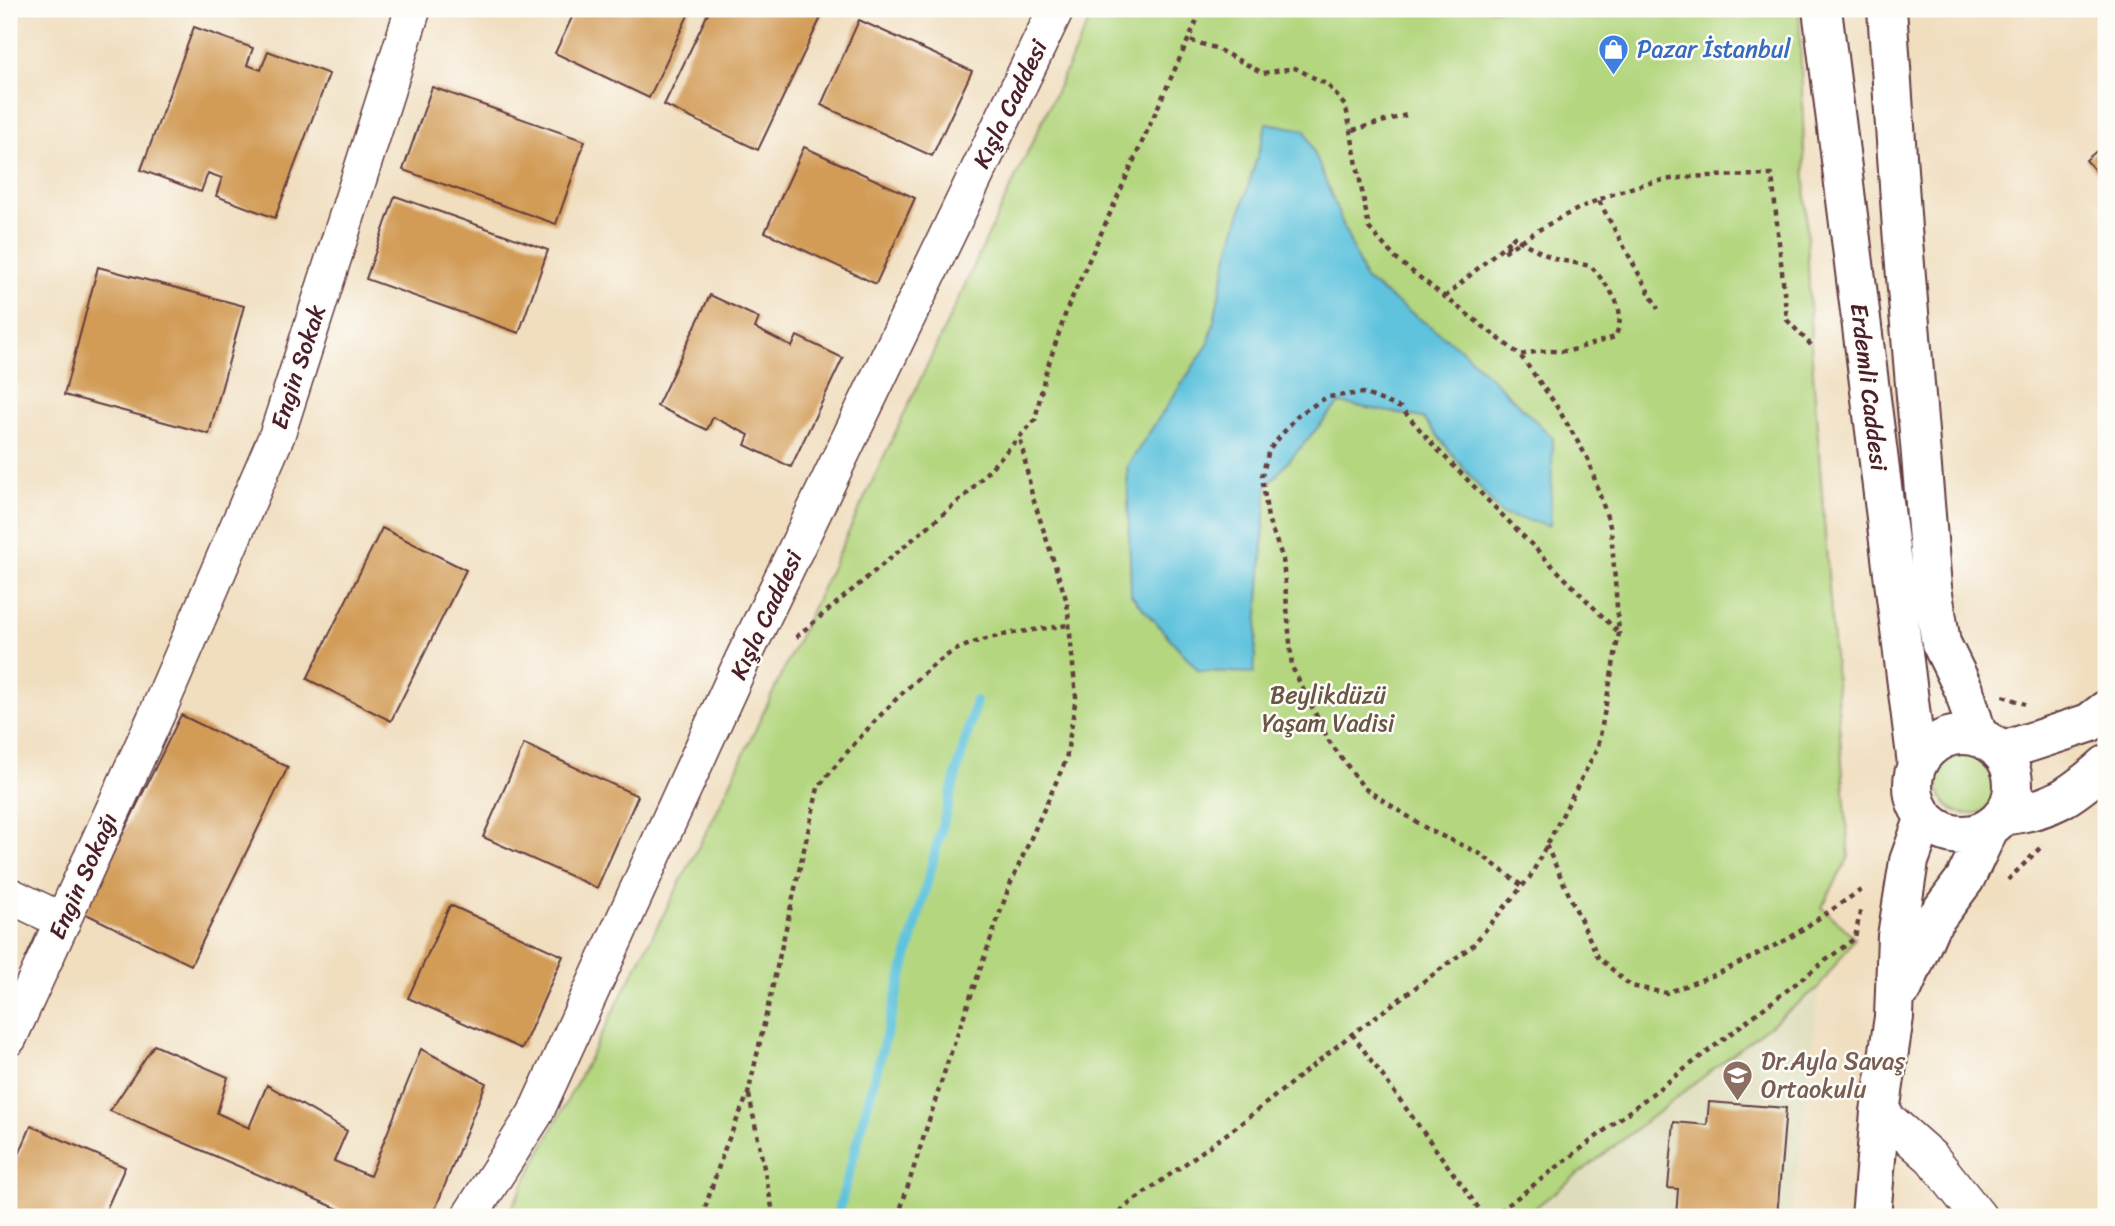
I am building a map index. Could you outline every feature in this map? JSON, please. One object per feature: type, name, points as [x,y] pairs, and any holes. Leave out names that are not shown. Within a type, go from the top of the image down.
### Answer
[{"type":"main road","name":"Erdemli Caddesi","points":[[1822,9],[1917,764]]},
{"type":"main road","name":"Erdemli Caddesi","points":[[1887,9],[1903,242],[1932,587],[1941,643],[1989,744]]},
{"type":"main road","points":[[2106,710],[2089,723],[1989,744],[1954,736],[1939,741],[1926,751],[1917,764],[1914,796],[1925,817],[1942,831],[1958,835],[1974,834],[1996,822],[2058,803],[2106,765]]},
{"type":"main road","points":[[1894,1017],[1907,975],[1930,926],[1965,878],[2010,800],[2012,784],[2009,767],[1989,744]]},
{"type":"main road","points":[[1871,1217],[1880,1112],[1894,1017],[1897,936],[1909,861],[1925,817]]},
{"type":"street","name":"Engin Sokak","points":[[157,714],[277,435],[413,9]]},
{"type":"street","name":"Kışla Caddesi","points":[[469,1217],[536,1114],[742,661],[1047,12]]},
{"type":"street","name":"Engin Sokağı","points":[[9,1038],[157,714]]},
{"type":"street","points":[[9,895],[64,921]]},
{"type":"street","points":[[1880,1112],[1932,1158],[1979,1217]]},
{"type":"path","points":[[790,642],[967,494],[1035,421],[1045,375],[1067,309],[1202,9]]},
{"type":"path","points":[[1111,1217],[1239,1125],[1352,1034],[1472,946],[1530,877],[1598,747],[1619,633],[1611,528],[1588,458],[1554,402],[1520,355],[1395,259],[1368,228],[1362,204],[1353,130],[1346,107],[1328,85],[1294,68],[1264,73],[1215,48],[1189,40]]},
{"type":"path","points":[[1353,130],[1410,114]]},
{"type":"path","points":[[1514,237],[1504,252],[1533,232],[1599,201],[1654,182],[1712,176],[1772,175],[1787,320],[1811,345]]},
{"type":"path","points":[[1599,201],[1658,309]]},
{"type":"path","points":[[1445,297],[1514,237]]},
{"type":"path","points":[[1514,237],[1554,259],[1591,266],[1618,300],[1621,323],[1615,337],[1591,346],[1520,355]]},
{"type":"path","points":[[1521,885],[1479,853],[1429,830],[1364,788],[1329,741],[1292,667],[1283,559],[1268,519],[1262,476],[1269,450],[1298,415],[1327,397],[1363,393],[1401,408],[1435,447],[1619,633]]},
{"type":"path","points":[[898,1217],[948,1061],[1009,887],[1066,760],[1076,697],[1067,602],[1032,495],[1020,437]]},
{"type":"path","points":[[702,1217],[725,1148],[748,1094],[818,788],[837,762],[919,679],[956,650],[992,636],[1068,625]]},
{"type":"path","points":[[2003,886],[2051,838]]},
{"type":"path","points":[[1546,845],[1598,957],[1631,986],[1666,993],[1717,974],[1788,939],[1864,887],[1863,893]]},
{"type":"path","points":[[1492,1217],[1854,938],[1861,904]]},
{"type":"path","points":[[1352,1034],[1485,1217]]},
{"type":"path","points":[[748,1094],[774,1217]]},
{"type":"shaded area","name":"Dr.Ayla Savaş Ortaokulu","points":[[1819,987],[1792,1217],[1523,1217]]},
{"type":"green space","name":"Beylikdüzü Yaşam Vadisi","points":[[1095,9],[1799,9],[1811,345],[1849,857],[1822,907],[1855,938],[1819,987],[1523,1217],[507,1217],[716,813]]},
{"type":"green space","points":[[1969,752],[1981,754],[1991,761],[1998,771],[1998,795],[1991,805],[1981,812],[1969,814],[1957,812],[1947,805],[1940,795],[1938,783],[1940,771],[1947,761],[1957,754]]},
{"type":"water","points":[[1267,123],[1305,130],[1365,279],[1461,349],[1553,438],[1550,526],[1501,514],[1423,418],[1339,403],[1267,486],[1254,673],[1199,671],[1131,595],[1127,466],[1209,343],[1228,255]]},
{"type":"building","points":[[576,9],[691,9],[649,98],[555,53]]},
{"type":"building","points":[[710,9],[825,9],[758,150],[664,105]]},
{"type":"building","points":[[859,20],[972,71],[932,156],[821,105]]},
{"type":"building","points":[[194,27],[253,48],[247,65],[261,70],[268,51],[329,74],[275,218],[216,196],[222,178],[208,173],[201,192],[141,170]]},
{"type":"building","points":[[432,87],[585,141],[556,224],[403,170]]},
{"type":"building","points":[[2106,143],[2106,183],[2086,160]]},
{"type":"building","points":[[804,147],[915,198],[876,284],[765,232]]},
{"type":"building","points":[[395,196],[548,250],[519,333],[366,279]]},
{"type":"building","points":[[98,267],[244,306],[209,434],[64,395]]},
{"type":"building","points":[[710,295],[759,318],[755,328],[792,347],[797,336],[843,358],[791,467],[745,445],[749,435],[713,417],[707,430],[657,406]]},
{"type":"building","points":[[382,528],[466,570],[391,721],[307,679]]},
{"type":"building","points":[[181,715],[288,767],[191,965],[84,913]]},
{"type":"building","points":[[524,744],[638,796],[597,888],[483,837]]},
{"type":"building","points":[[450,905],[563,956],[522,1049],[408,998]]},
{"type":"building","points":[[154,1045],[228,1077],[217,1113],[249,1128],[267,1085],[347,1131],[334,1161],[370,1176],[421,1049],[486,1083],[432,1217],[357,1217],[110,1111]]},
{"type":"building","points":[[1709,1102],[1786,1108],[1777,1217],[1676,1217],[1678,1189],[1668,1188],[1674,1122],[1707,1125]]},
{"type":"building","points":[[31,1126],[125,1167],[103,1217],[18,1217],[9,1213],[9,1178]]},
{"type":"waterway","points":[[837,1217],[976,701]]},
{"type":"place","name":"Pazar İstanbul","points":[[1614,76]]},
{"type":"place","name":"Dr.Ayla Savaş Ortaokulu","points":[[1738,1102]]}]
